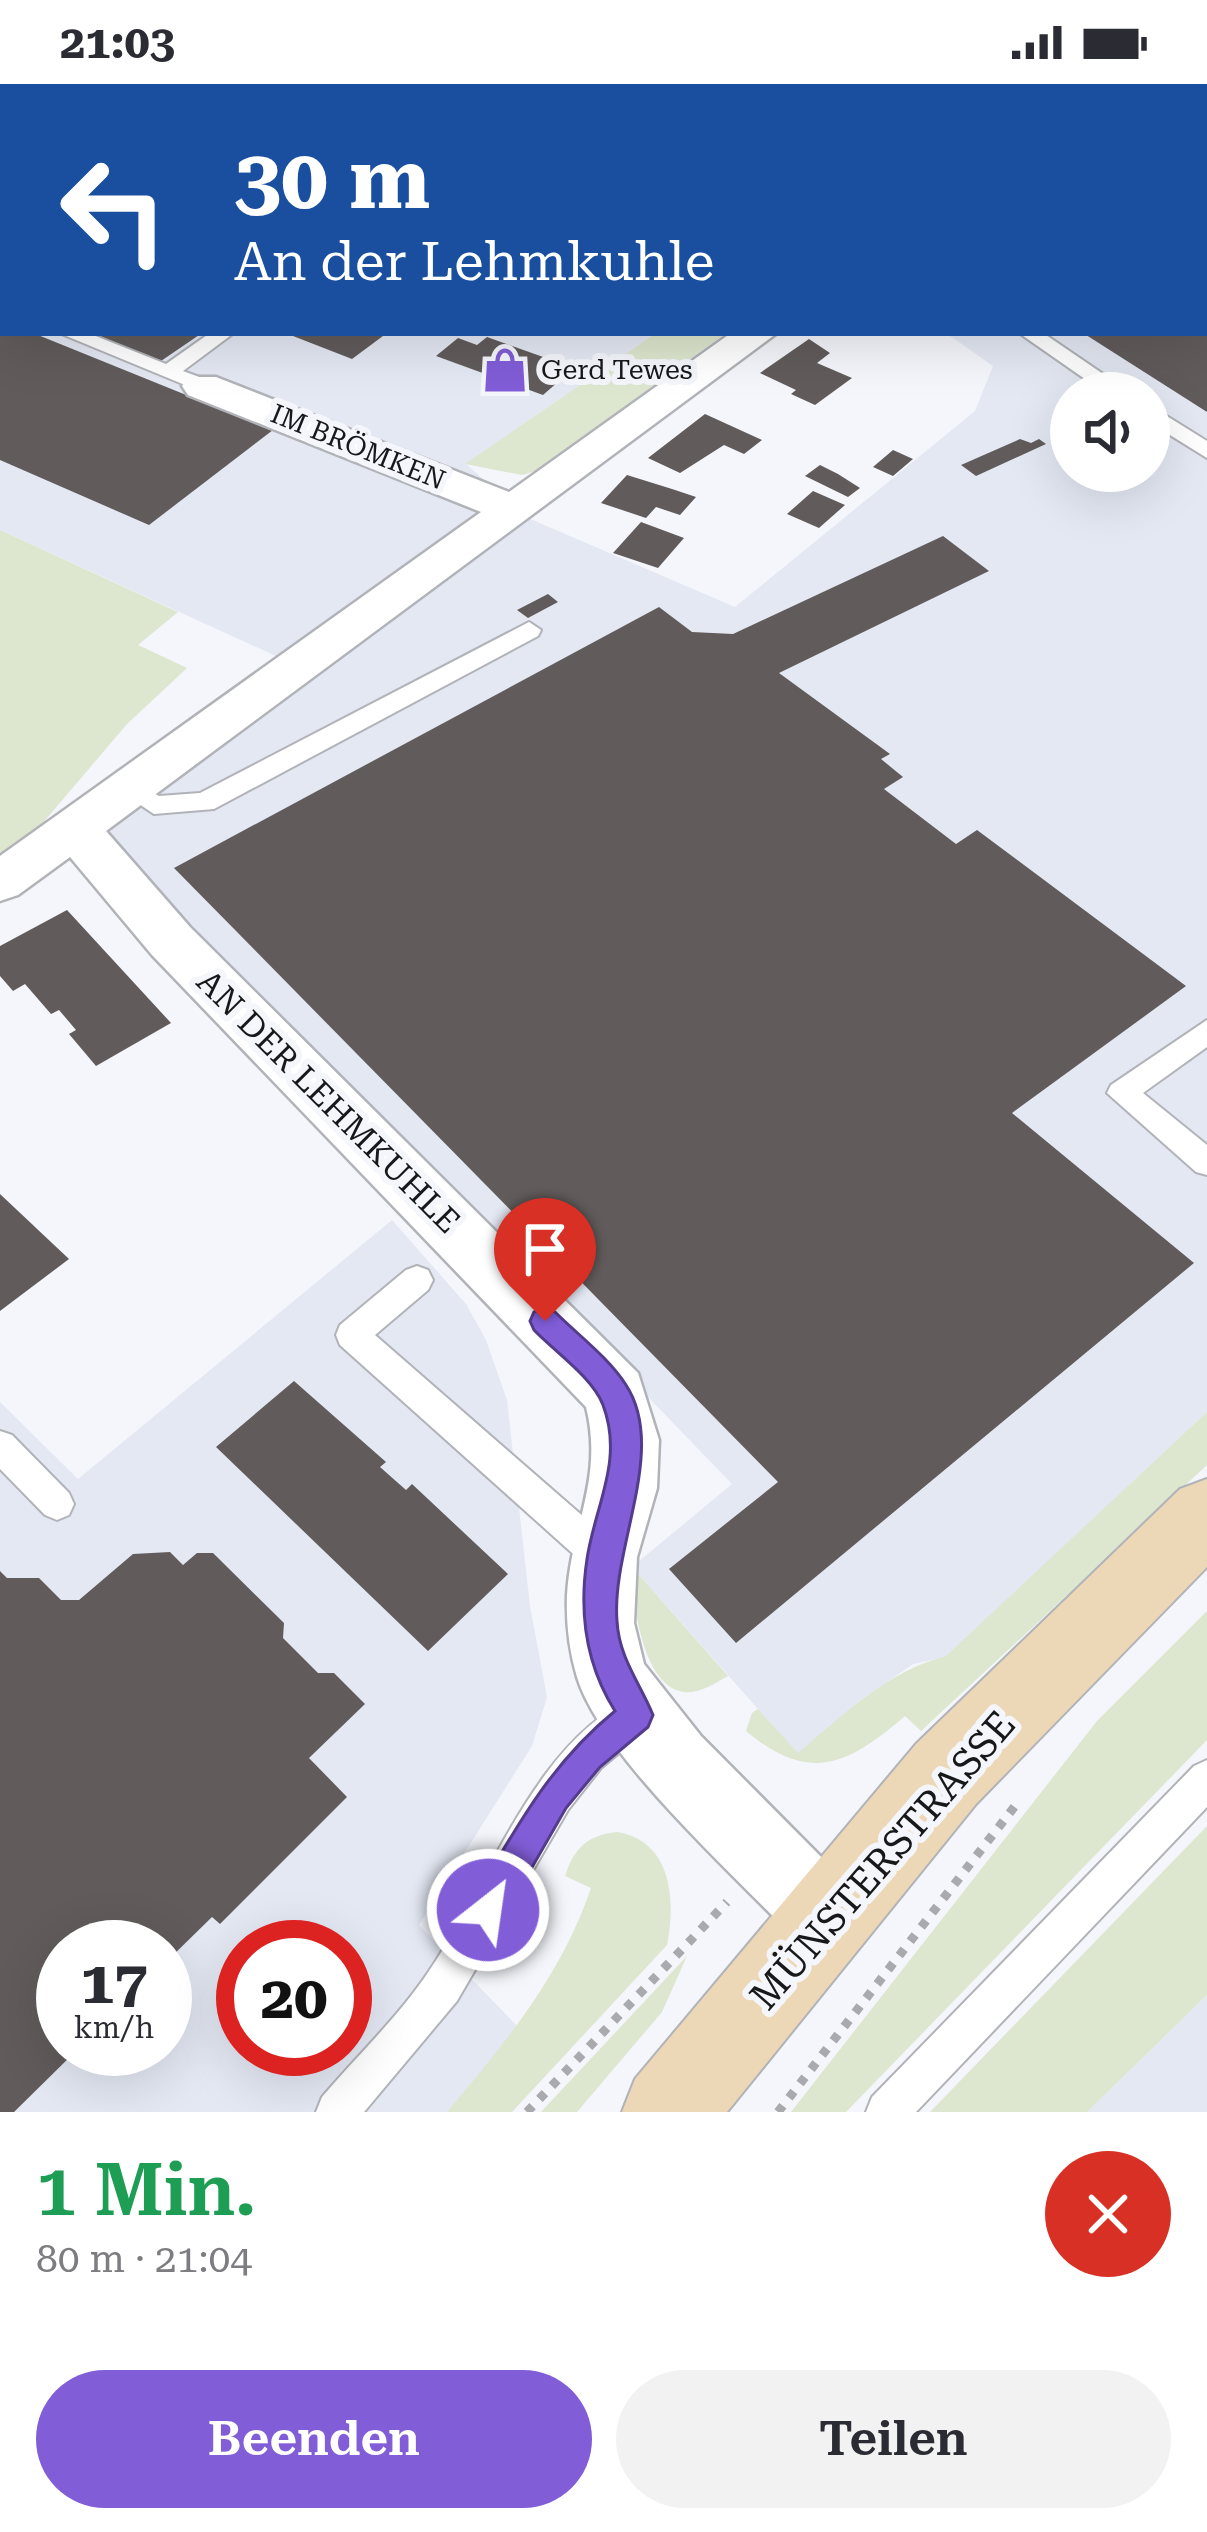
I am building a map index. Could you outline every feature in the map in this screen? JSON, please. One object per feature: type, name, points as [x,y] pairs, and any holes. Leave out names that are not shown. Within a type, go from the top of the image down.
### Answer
[{"type":"main road","name":"MÜNSTERSTRASSE","points":[[668,2112],[798,1888],[946,1774],[1207,1514]]},
{"type":"street","points":[[0,882],[753,336]]},
{"type":"street","name":"IM BRÖMKEN","points":[[185,379],[513,508]]},
{"type":"street","name":"AN DER LEHMKUHLE","points":[[74,827],[171,941],[615,1393],[627,1440],[623,1489],[603,1557],[600,1623],[613,1677],[636,1715],[798,1888]]},
{"type":"lane","points":[[77,336],[185,379],[221,336]]},
{"type":"lane","points":[[1034,336],[1088,372]]},
{"type":"lane","points":[[1170,426],[1207,451]]},
{"type":"lane","points":[[128,788],[154,805],[205,802],[530,630]]},
{"type":"lane","points":[[1207,1030],[1122,1093],[1207,1163]]},
{"type":"lane","points":[[417,1280],[352,1335],[603,1557]]},
{"type":"lane","points":[[0,1446],[57,1504]]},
{"type":"lane","points":[[337,2112],[443,1987],[554,1796],[588,1755],[636,1715]]},
{"type":"lane","points":[[887,2112],[1207,1779]]},
{"type":"path","points":[[778,2112],[1020,1801]]},
{"type":"path","points":[[526,2112],[798,1888]]},
{"type":"shaded area","points":[[0,336],[652,336],[466,464],[528,518],[735,607],[975,411],[993,366],[950,336],[1207,336],[1207,1412],[946,1657],[913,1664],[858,1702],[798,1754],[632,1567],[732,1484],[102,832],[315,674],[0,530]]},
{"type":"shaded area","points":[[392,1220],[466,1304],[486,1340],[507,1400],[530,1606],[547,1697],[532,1746],[419,1925],[525,2034],[454,2112],[0,2112],[0,1402],[78,1479]]},
{"type":"shaded area","points":[[1207,1995],[1207,2112],[1087,2112]]},
{"type":"green space","points":[[652,336],[722,336],[536,471],[522,475],[465,464]]},
{"type":"green space","points":[[0,530],[178,612],[138,645],[187,668],[127,724],[41,825],[0,855]]},
{"type":"green space","points":[[1207,1412],[1207,1465],[921,1731],[905,1716],[847,1756],[810,1763],[769,1748],[746,1731],[758,1709],[798,1753],[885,1683],[946,1656]]},
{"type":"green space","points":[[632,1567],[728,1676],[684,1692],[658,1675],[642,1640]]},
{"type":"green space","points":[[1207,1611],[1207,1740],[846,2112],[791,2112],[1097,1721]]},
{"type":"green space","points":[[1207,1826],[1207,1995],[1087,2112],[930,2112]]},
{"type":"green space","points":[[617,1832],[649,1847],[666,1875],[671,1910],[667,1945],[512,2112],[447,2112],[511,2034],[548,1979],[579,1920],[591,1888],[565,1876],[573,1858],[590,1840]]},
{"type":"green space","points":[[687,1956],[662,2012],[577,2112],[541,2112]]},
{"type":"building","points":[[0,336],[40,336],[273,430],[149,525],[0,460]]},
{"type":"building","points":[[98,336],[198,336],[161,361]]},
{"type":"building","points":[[293,336],[383,336],[352,359]]},
{"type":"building","points":[[1088,336],[1207,336],[1207,412],[1170,388],[1170,372],[1144,372]]},
{"type":"building","points":[[487,337],[574,368],[543,395],[436,356],[458,338],[477,345]]},
{"type":"building","points":[[809,339],[830,353],[817,363],[852,378],[815,405],[760,373]]},
{"type":"building","points":[[705,414],[762,440],[744,454],[724,445],[680,473],[648,458]]},
{"type":"building","points":[[1020,439],[1046,444],[976,476],[961,465]]},
{"type":"building","points":[[893,450],[913,459],[893,476],[873,467]]},
{"type":"building","points":[[820,465],[860,488],[848,497],[805,476]]},
{"type":"building","points":[[627,475],[696,497],[680,515],[656,507],[646,518],[601,503]]},
{"type":"building","points":[[813,491],[845,505],[819,528],[787,514]]},
{"type":"building","points":[[641,522],[684,538],[658,568],[613,553]]},
{"type":"building","points":[[943,536],[989,571],[779,673],[890,754],[881,759],[903,777],[884,789],[956,844],[977,830],[1186,986],[1012,1113],[1194,1263],[736,1643],[669,1569],[778,1482],[174,868],[659,607],[692,632],[733,634]]},
{"type":"building","points":[[548,594],[558,602],[528,618],[517,610]]},
{"type":"building","points":[[67,910],[171,1023],[96,1066],[69,1034],[76,1030],[59,1010],[51,1014],[25,984],[13,991],[0,976],[0,946]]},
{"type":"building","points":[[0,1194],[69,1259],[0,1311]]},
{"type":"building","points":[[294,1381],[386,1462],[380,1467],[406,1490],[412,1484],[508,1574],[428,1651],[216,1447]]},
{"type":"building","points":[[170,1552],[183,1565],[197,1553],[213,1553],[284,1623],[283,1638],[318,1673],[334,1673],[365,1704],[309,1758],[347,1797],[224,1920],[212,1917],[192,1937],[192,1920],[36,1920],[36,2076],[51,2076],[14,2112],[0,2112],[0,1571],[7,1578],[39,1578],[61,1600],[79,1600],[133,1554]]},
{"type":"place","name":"Gerd Tewes","points":[[505,370]]},
{"type":"route","points":[[488,1910],[554,1796],[588,1755],[636,1715],[613,1677],[600,1623],[603,1557],[623,1489],[627,1440],[615,1393],[545,1321]]}]
